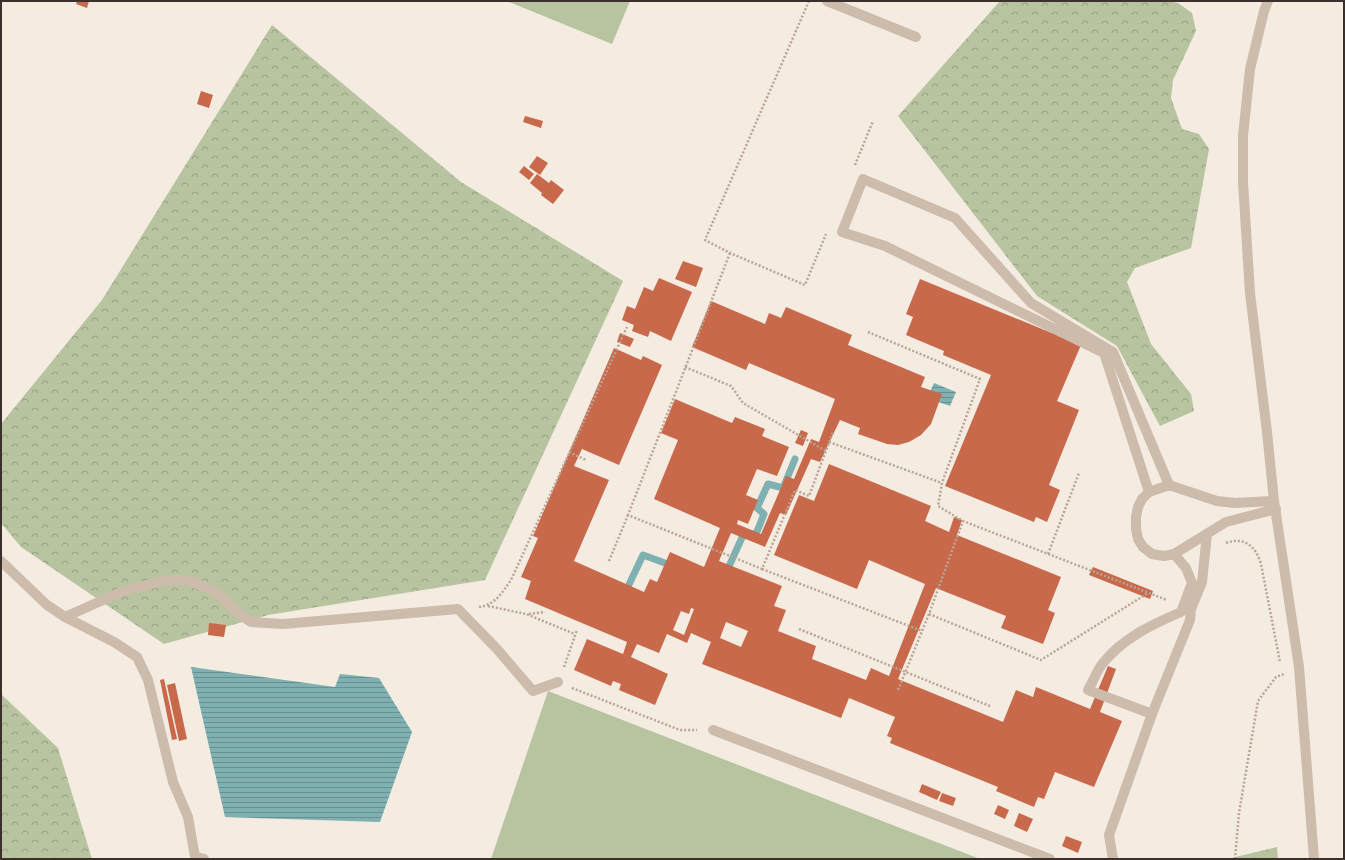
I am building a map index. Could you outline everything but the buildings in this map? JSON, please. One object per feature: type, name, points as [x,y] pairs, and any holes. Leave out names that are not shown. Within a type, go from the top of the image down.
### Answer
[{"type":"street","points":[[827,1],[916,37]]},
{"type":"street","points":[[1268,1],[1264,11],[1250,69],[1243,136],[1243,182],[1250,292],[1275,505],[1299,667],[1314,859]]},
{"type":"street","points":[[1149,492],[1104,353],[885,246],[842,232],[862,179],[955,218],[1031,304],[1113,352],[1168,485]]},
{"type":"street","points":[[1168,485],[1217,501],[1275,505],[1226,522],[1174,554],[1164,556],[1152,554],[1143,547],[1138,539],[1136,517],[1138,507],[1142,499],[1149,492],[1168,485]]},
{"type":"street","points":[[1113,859],[1109,835],[1152,714],[1190,620],[1191,609],[1202,582],[1207,534]]},
{"type":"street","points":[[1152,714],[1088,690],[1102,663],[1124,642],[1154,624],[1181,612],[1192,583],[1186,568],[1174,554]]},
{"type":"street","points":[[1,561],[47,605],[65,617],[114,642],[137,657],[148,680],[173,782],[188,817],[195,857],[204,859]]},
{"type":"street","points":[[65,617],[122,592],[166,580],[186,580],[206,587],[221,596],[239,614],[251,622],[283,624],[458,608],[497,649],[533,691],[558,682]]},
{"type":"street","points":[[713,730],[1050,859]]},
{"type":"path","points":[[808,1],[705,240],[730,253],[804,285],[828,228]]},
{"type":"path","points":[[852,171],[873,121]]},
{"type":"path","points":[[609,561],[730,253]]},
{"type":"path","points":[[488,606],[502,594],[511,580],[626,327]]},
{"type":"path","points":[[868,332],[980,379],[942,483],[938,506],[963,521],[1173,603]]},
{"type":"path","points":[[685,367],[731,386],[744,403],[826,451]]},
{"type":"path","points":[[762,569],[795,490],[809,496],[833,432]]},
{"type":"path","points":[[830,442],[942,483]]},
{"type":"path","points":[[569,452],[586,460]]},
{"type":"path","points":[[1048,554],[1079,473]]},
{"type":"path","points":[[628,515],[922,631]]},
{"type":"path","points":[[898,690],[929,614],[963,521]]},
{"type":"path","points":[[1223,545],[1233,540],[1244,542],[1255,549],[1258,555],[1281,667]]},
{"type":"path","points":[[929,614],[1041,660],[1149,593]]},
{"type":"path","points":[[458,608],[488,606],[526,614],[575,634]]},
{"type":"path","points":[[526,614],[545,612]]},
{"type":"path","points":[[799,629],[990,706]]},
{"type":"path","points":[[577,630],[558,682],[680,730],[713,730]]},
{"type":"path","points":[[1235,859],[1239,813],[1258,701],[1276,677],[1299,667]]},
{"type":"green space","points":[[507,1],[630,1],[612,44]]},
{"type":"green space","points":[[1000,1],[1168,1],[1178,3],[1192,13],[1196,31],[1173,80],[1171,98],[1182,129],[1199,134],[1209,149],[1191,248],[1135,268],[1127,282],[1151,344],[1191,394],[1194,411],[1160,426],[1117,346],[1037,296],[898,116]]},
{"type":"green space","points":[[272,25],[461,182],[623,281],[485,580],[268,615],[164,644],[21,547],[1,523],[1,424],[102,300]]},
{"type":"green space","points":[[548,691],[980,859],[491,859]]},
{"type":"green space","points":[[1,694],[58,748],[92,859],[1,859]]},
{"type":"green space","points":[[1277,847],[1278,859],[1227,859]]},
{"type":"water","points":[[934,383],[956,392],[950,406],[927,398]]},
{"type":"water","points":[[191,667],[335,687],[340,674],[379,678],[412,732],[380,822],[225,817]]},
{"type":"waterway","points":[[726,573],[744,533],[756,534],[764,514],[757,508],[768,484],[783,488],[795,459]]},
{"type":"waterway","points":[[625,593],[643,555],[673,566]]}]
